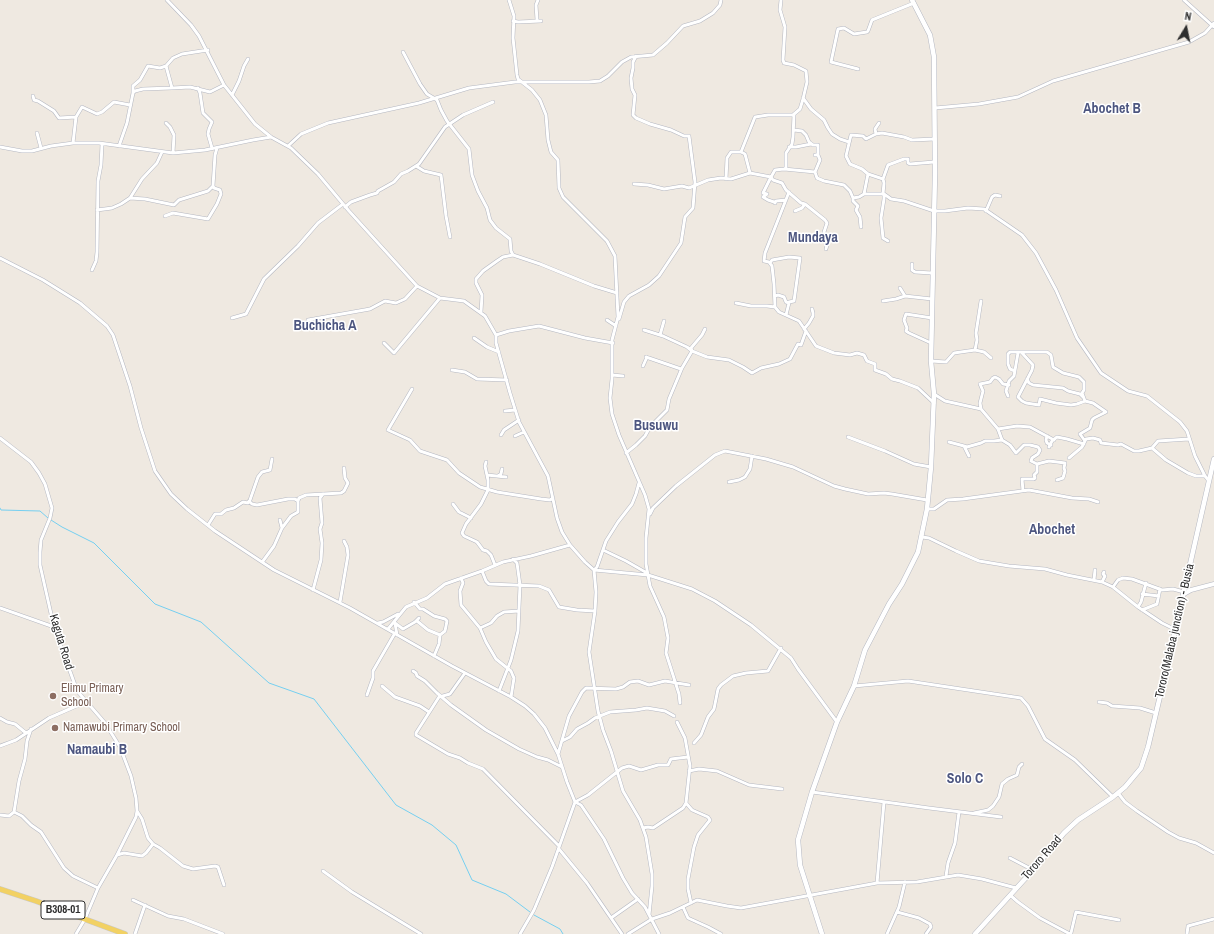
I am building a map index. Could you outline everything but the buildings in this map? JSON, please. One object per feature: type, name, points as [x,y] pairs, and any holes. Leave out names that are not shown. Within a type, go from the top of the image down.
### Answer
[{"type":"main road","points":[[822,934],[800,865],[797,847],[799,834],[837,722],[854,686],[865,650],[918,552],[927,509],[934,403],[931,343],[935,140],[934,57],[932,40],[913,2]]},
{"type":"main road","name":"Tororo(Malaba junction) - Busia","points":[[1118,794],[1141,768],[1146,753],[1176,630],[1214,459]]},
{"type":"main road","name":"Tororo Road","points":[[975,934],[1070,827],[1091,811],[1118,794]]},
{"type":"main road","name":"B308-01","points":[[0,889],[85,919],[111,932],[125,934]]},
{"type":"street","points":[[167,0],[191,25],[208,50],[224,84],[255,124],[271,137],[288,146],[318,174],[344,206],[417,286],[440,298],[464,301],[481,312],[489,322],[496,335],[496,343],[518,420],[546,470],[557,518],[562,532],[570,545],[594,570],[647,574]]},
{"type":"street","points":[[509,0],[514,16],[513,38],[518,78],[524,82],[540,100],[546,115],[548,140],[551,152],[558,160],[559,188],[563,197],[607,241],[615,256],[617,324]]},
{"type":"street","points":[[537,20],[536,5],[538,0]]},
{"type":"street","points":[[288,146],[301,134],[328,123],[419,103],[469,88],[524,82],[600,81],[608,76],[622,62],[631,57],[649,56],[653,54],[667,43],[683,26],[700,21],[713,13],[718,8],[721,0]]},
{"type":"street","points":[[741,152],[755,117],[794,114],[800,109],[804,98],[807,82],[806,71],[796,66],[784,63],[783,60],[785,27],[780,10],[781,0]]},
{"type":"street","points":[[935,108],[979,104],[1018,97],[1053,81],[1189,42],[1205,33],[1213,25],[1184,0]]},
{"type":"street","points":[[858,69],[831,62],[838,29],[844,28],[854,34],[867,32],[872,20],[913,2]]},
{"type":"street","points":[[514,21],[541,21]]},
{"type":"street","points":[[119,146],[120,138],[127,123],[134,94],[134,86],[140,80],[148,66],[160,68],[166,66],[173,58],[182,54],[208,50]]},
{"type":"street","points":[[403,52],[420,84],[427,94],[437,100],[449,124],[469,149],[471,172],[490,220],[496,228],[510,239],[511,251],[513,255]]},
{"type":"street","points":[[636,56],[633,62],[631,78],[632,89],[635,95],[633,115],[636,118],[650,124],[671,130],[684,136],[689,136],[694,185],[692,208],[685,217],[681,243],[659,276],[649,285],[629,296],[624,302],[613,343],[610,398],[612,414],[626,453],[647,502],[650,514]]},
{"type":"street","points":[[232,96],[239,81],[241,71],[248,59]]},
{"type":"street","points":[[166,66],[172,88]]},
{"type":"street","points":[[134,94],[135,91],[143,89],[190,87],[210,92],[224,84]]},
{"type":"street","points":[[198,88],[203,113],[212,122],[208,134],[212,148]]},
{"type":"street","points":[[33,96],[34,100],[38,100],[54,111],[59,118],[76,117]]},
{"type":"street","points":[[804,98],[811,109],[824,120],[832,134],[849,142]]},
{"type":"street","points":[[73,143],[76,117],[82,107],[97,114],[102,112],[114,102],[130,106]]},
{"type":"street","points":[[232,318],[246,314],[264,279],[298,246],[318,223],[351,202],[370,194],[377,194],[378,191],[394,182],[401,174],[419,164],[445,127],[474,109],[493,102]]},
{"type":"street","points":[[784,169],[786,166],[786,153],[792,142],[794,114]]},
{"type":"street","points":[[166,123],[174,135],[173,153]]},
{"type":"street","points":[[876,134],[875,129],[880,123]]},
{"type":"street","points":[[794,130],[802,132],[806,135],[811,144]]},
{"type":"street","points":[[36,133],[41,148]]},
{"type":"street","points":[[883,179],[868,174],[862,169],[850,164],[846,159],[846,153],[851,135],[863,136],[866,140],[876,134],[882,133],[912,140],[935,140]]},
{"type":"street","points":[[0,147],[22,152],[73,143],[102,144],[173,153],[205,150],[271,137]]},
{"type":"street","points":[[92,270],[97,252],[98,181],[101,165],[102,144]]},
{"type":"street","points":[[789,147],[796,148],[811,144],[818,145],[816,155],[820,160],[815,172],[816,177],[820,180],[844,185],[850,191],[853,201],[858,206],[856,210],[860,217],[861,227]]},
{"type":"street","points":[[130,198],[145,199],[174,205],[179,200],[208,191],[212,186],[217,148]]},
{"type":"street","points":[[97,210],[112,208],[130,198],[142,179],[158,163],[162,152]]},
{"type":"street","points":[[726,179],[728,154],[731,152],[741,152],[746,156],[750,173]]},
{"type":"street","points":[[888,241],[882,238],[881,218],[884,199],[883,179],[888,165],[906,158],[910,164],[934,162]]},
{"type":"street","points":[[416,166],[424,171],[441,175],[450,237]]},
{"type":"street","points":[[786,200],[776,201],[775,203],[763,197],[767,194],[763,193],[775,170],[784,169],[815,172]]},
{"type":"street","points":[[634,184],[648,185],[664,189],[682,186],[689,188],[708,180],[734,179],[750,173],[771,177],[773,180],[782,183],[801,203],[805,204],[823,218],[827,224],[824,232],[824,240],[827,245],[826,249]]},
{"type":"street","points":[[864,194],[868,174]]},
{"type":"street","points":[[165,216],[173,213],[208,219],[217,204],[220,194],[220,190],[212,186]]},
{"type":"street","points":[[789,192],[784,208],[777,220],[765,253],[764,261],[770,263],[772,266],[775,307],[779,312],[799,321],[816,346],[834,353],[850,355],[857,353],[864,355],[867,361],[875,364],[875,370],[886,374],[892,379],[900,380],[918,388],[934,403]]},
{"type":"street","points":[[853,198],[864,194],[883,194],[891,199],[904,201],[934,211],[974,208],[986,211],[1022,235],[1030,244],[1062,302],[1077,338],[1101,373],[1128,391],[1143,394],[1151,398],[1180,422],[1185,427],[1204,476],[1209,481]]},
{"type":"street","points":[[986,211],[992,197],[995,195],[1000,196]]},
{"type":"street","points":[[795,212],[802,208],[805,204]]},
{"type":"street","points":[[481,312],[482,295],[476,283],[476,279],[483,271],[497,260],[513,255],[540,264],[594,286],[617,293]]},
{"type":"street","points":[[770,263],[772,260],[789,257],[800,258],[794,301],[789,303],[786,315]]},
{"type":"street","points":[[0,258],[43,280],[66,294],[80,303],[107,326],[118,346],[141,428],[156,471],[164,484],[178,501],[208,525],[263,561],[274,570],[340,602],[434,656],[511,697],[525,706],[537,717],[558,754],[575,802],[534,910],[520,934]]},
{"type":"street","points":[[912,264],[912,270],[915,272],[932,273]]},
{"type":"street","points":[[308,320],[370,309],[385,300],[396,303],[405,299],[417,286]]},
{"type":"street","points":[[900,288],[905,296]]},
{"type":"street","points":[[775,296],[778,295],[784,297],[786,302],[789,303]]},
{"type":"street","points":[[883,300],[896,299],[905,296],[932,299]]},
{"type":"street","points":[[384,343],[394,353],[440,298]]},
{"type":"street","points":[[975,350],[981,302]]},
{"type":"street","points":[[736,303],[750,306],[775,307]]},
{"type":"street","points":[[644,330],[660,335],[707,357],[729,360],[752,373],[761,368],[779,364],[790,359],[798,344],[801,345],[805,330],[813,316],[812,309]]},
{"type":"street","points":[[931,343],[906,331],[907,328],[904,320],[906,314],[932,318]]},
{"type":"street","points":[[607,320],[617,324]]},
{"type":"street","points":[[660,335],[664,321]]},
{"type":"street","points":[[496,335],[539,326],[584,338],[613,343]]},
{"type":"street","points":[[626,453],[645,436],[650,427],[667,410],[669,399],[681,369],[692,351],[691,348],[705,329]]},
{"type":"street","points":[[474,338],[487,348],[499,352]]},
{"type":"street","points":[[931,361],[946,362],[954,353],[975,350],[984,352],[991,358]]},
{"type":"street","points":[[1015,371],[1010,369],[1007,360],[1010,351],[1020,353],[1047,352],[1051,355],[1053,367],[1063,373],[1079,377],[1084,382],[1084,390],[1082,393],[1084,399]]},
{"type":"street","points":[[1008,396],[1006,391],[1014,376],[1020,353]]},
{"type":"street","points":[[1020,353],[1033,365],[1021,394],[1018,397],[1026,403],[1039,405],[1040,399],[1056,404],[1071,405],[1077,404],[1084,399]]},
{"type":"street","points":[[643,366],[646,357],[681,369]]},
{"type":"street","points":[[452,370],[465,372],[477,379],[507,380]]},
{"type":"street","points":[[612,375],[623,376]]},
{"type":"street","points":[[1008,385],[1003,384],[995,377],[990,382],[980,384],[983,391],[980,403],[981,409],[998,429],[1002,440],[1010,445],[1016,453],[1024,445],[1030,445],[1038,447],[1040,450],[1031,461],[1037,464],[1048,461],[1066,463],[1064,468],[1064,478],[1057,480]]},
{"type":"street","points":[[1027,379],[1029,383],[1033,385],[1063,388],[1080,394],[1084,399],[1106,412],[1094,418],[1090,428],[1080,434],[1085,442]]},
{"type":"street","points":[[412,389],[388,430],[410,440],[420,451],[447,460],[459,473],[471,482],[488,490],[541,499],[550,500],[553,498]]},
{"type":"street","points":[[934,394],[945,401],[981,409]]},
{"type":"street","points":[[505,411],[515,410]]},
{"type":"street","points":[[500,435],[504,430],[518,420]]},
{"type":"street","points":[[998,429],[1024,426],[1037,430],[1054,440]]},
{"type":"street","points":[[514,436],[524,432]]},
{"type":"street","points":[[1047,436],[1046,440],[1050,446],[1057,437],[1085,442]]},
{"type":"street","points":[[848,437],[914,464],[930,467]]},
{"type":"street","name":"Kaguta Road","points":[[0,438],[27,459],[40,473],[45,484],[51,504],[49,522],[41,540],[40,565],[54,627],[75,685],[105,723],[120,747],[134,788],[137,811],[136,817],[98,888],[85,919],[76,934]]},
{"type":"street","points":[[1069,458],[1089,438],[1100,440],[1101,443],[1121,444],[1134,451],[1152,448],[1158,441],[1189,439]]},
{"type":"street","points":[[949,442],[967,447],[981,444],[985,441],[1002,440]]},
{"type":"street","points":[[964,446],[969,456]]},
{"type":"street","points":[[1152,448],[1174,465],[1188,473],[1196,476],[1204,476]]},
{"type":"street","points":[[680,703],[679,694],[666,653],[668,638],[664,617],[650,586],[646,564],[646,538],[650,514],[653,508],[676,486],[719,452],[725,451],[752,456],[793,467],[845,490],[868,494],[884,493],[927,500]]},
{"type":"street","points":[[729,482],[745,477],[750,469],[752,456]]},
{"type":"street","points":[[249,501],[258,477],[262,472],[270,470],[272,459]]},
{"type":"street","points":[[486,462],[485,466],[488,490],[481,504],[462,533],[464,536],[477,542],[483,550],[487,551],[491,555],[495,565]]},
{"type":"street","points":[[1023,491],[1022,479],[1035,478],[1034,475],[1037,472],[1037,464]]},
{"type":"street","points":[[263,561],[274,546],[282,528],[290,516],[298,512],[299,498],[306,495],[338,494],[344,491],[348,483],[345,478],[344,468]]},
{"type":"street","points":[[498,476],[501,474],[502,469]]},
{"type":"street","points":[[487,475],[506,477]]},
{"type":"street","points":[[639,482],[632,504],[606,541],[597,567],[594,570],[596,592],[595,611],[591,629],[589,652],[598,711],[603,730],[623,791],[636,812],[643,828],[649,852],[652,874],[652,893],[649,915]]},
{"type":"street","points":[[927,509],[934,509],[947,500],[1033,490],[1043,493],[1089,499],[1098,502]]},
{"type":"street","points":[[313,590],[321,560],[322,543],[320,529],[322,523],[320,498],[323,494]]},
{"type":"street","points":[[249,501],[252,504],[257,505],[288,499],[295,499],[298,501]]},
{"type":"street","points":[[208,525],[215,514],[221,514],[226,510],[234,508],[241,502],[248,503],[249,501]]},
{"type":"street","points":[[453,504],[459,512],[471,518]]},
{"type":"street","points":[[280,520],[282,528]]},
{"type":"street","points":[[922,537],[929,538],[979,560],[1009,566],[1046,569],[1102,582],[1113,587],[1142,610],[1176,630]]},
{"type":"street","points":[[340,602],[348,555],[347,547],[344,541]]},
{"type":"street","points":[[378,623],[383,622],[399,613],[406,606],[426,598],[445,584],[503,562],[570,545]]},
{"type":"street","points":[[603,550],[626,561],[647,574],[706,596],[742,618],[772,643],[781,648],[791,658],[837,722]]},
{"type":"street","points":[[499,691],[512,655],[518,631],[520,585],[517,563],[513,559]]},
{"type":"street","points":[[1094,580],[1095,570]]},
{"type":"street","points":[[482,571],[486,581],[489,584],[539,586],[549,590],[559,607],[595,611]]},
{"type":"street","points":[[1102,582],[1105,576],[1103,574],[1104,572]]},
{"type":"street","points":[[462,578],[463,583],[460,591],[461,604],[480,628],[496,659],[511,671],[514,678],[511,697]]},
{"type":"street","points":[[1113,587],[1121,578],[1146,583],[1160,590],[1173,590],[1184,593],[1214,584]]},
{"type":"street","points":[[1138,607],[1141,602],[1146,583]]},
{"type":"street","points":[[1142,610],[1157,604],[1160,596],[1160,590]]},
{"type":"street","points":[[1142,594],[1160,596]]},
{"type":"street","points":[[414,602],[420,609],[423,609],[434,616],[447,621],[445,631],[440,635],[434,656]]},
{"type":"street","points":[[0,608],[54,627]]},
{"type":"street","points":[[480,628],[491,623],[497,616],[504,612],[519,611]]},
{"type":"street","points":[[388,629],[395,621],[399,613]]},
{"type":"street","points":[[395,621],[403,629],[418,619],[428,630],[440,635]]},
{"type":"street","points":[[368,695],[373,678],[373,671],[396,634],[395,621]]},
{"type":"street","points":[[694,743],[701,735],[708,717],[714,708],[718,689],[721,685],[733,676],[768,671],[781,648]]},
{"type":"street","points":[[413,671],[464,715],[497,737],[519,749],[562,767]]},
{"type":"street","points":[[465,673],[450,694],[441,696],[429,712],[416,735],[448,754],[460,758],[482,770],[559,847],[622,934]]},
{"type":"street","points":[[558,754],[569,716],[582,692],[586,688],[616,689],[623,687],[630,682],[638,681],[649,685],[665,681],[689,685]]},
{"type":"street","points":[[854,686],[908,681],[1020,698],[1028,706],[1046,739],[1075,760],[1113,797]]},
{"type":"street","points":[[382,686],[395,697],[420,706],[429,712]]},
{"type":"street","points":[[0,746],[16,740],[49,718],[88,701]]},
{"type":"street","points":[[1099,702],[1107,703],[1112,706],[1140,708],[1156,713]]},
{"type":"street","points":[[562,742],[570,737],[577,729],[595,718],[610,712],[647,708],[665,711],[674,716]]},
{"type":"street","points":[[0,718],[7,722],[16,724],[26,733]]},
{"type":"street","points":[[643,828],[653,828],[683,808],[686,803],[690,770],[683,734],[677,722]]},
{"type":"street","points":[[0,815],[9,816],[14,812],[19,781],[25,759],[27,741],[31,729]]},
{"type":"street","points":[[575,802],[588,795],[622,768],[630,766],[641,770],[658,765],[668,765],[671,759],[688,757]]},
{"type":"street","points":[[972,814],[988,810],[993,806],[999,797],[1002,784],[1008,779],[1017,775],[1019,767],[1022,764]]},
{"type":"street","points":[[690,770],[699,769],[717,771],[749,785],[782,789]]},
{"type":"street","points":[[812,792],[1001,817]]},
{"type":"street","points":[[1118,794],[1125,802],[1168,832],[1179,838],[1196,843],[1214,853]]},
{"type":"street","points":[[575,802],[581,805],[596,827],[610,850],[625,882],[652,919],[659,934]]},
{"type":"street","points":[[877,882],[884,802]]},
{"type":"street","points":[[686,803],[690,808],[709,818],[710,820],[698,835],[695,844],[688,879],[688,889],[691,903]]},
{"type":"street","points":[[683,808],[690,808]]},
{"type":"street","points":[[137,811],[142,819],[148,838],[153,844],[183,866],[193,869],[215,866],[218,867],[224,885]]},
{"type":"street","points":[[14,812],[22,816],[31,825],[42,832],[64,868],[73,876],[98,888]]},
{"type":"street","points":[[946,876],[948,863],[955,843],[959,812]]},
{"type":"street","points":[[117,855],[124,853],[142,856],[153,844]]},
{"type":"street","points":[[1010,858],[1033,870]]},
{"type":"street","points":[[323,871],[352,892],[421,934]]},
{"type":"street","points":[[628,934],[652,919],[700,900],[741,908],[877,882],[924,881],[946,876],[960,875],[982,878],[1016,888]]},
{"type":"street","points":[[887,934],[897,912],[905,882]]},
{"type":"street","points":[[1010,895],[1040,918],[1070,934],[1076,912],[1119,920]]},
{"type":"street","points":[[610,918],[638,899]]},
{"type":"street","points":[[132,900],[168,916],[184,919],[223,934]]},
{"type":"street","points":[[135,934],[145,905]]},
{"type":"street","points":[[683,907],[688,918],[708,926],[721,934]]},
{"type":"street","points":[[897,912],[919,918],[930,924],[926,934]]},
{"type":"street","points":[[1187,934],[1188,926],[1214,919]]},
{"type":"waterway","points":[[0,508],[1,510],[40,511],[48,518]]},
{"type":"waterway","points":[[51,520],[94,543],[155,604],[201,622],[269,683],[314,699],[396,805],[432,825],[456,845],[472,880],[506,894],[530,912]]},
{"type":"waterway","points":[[534,915],[560,929],[563,934]]},
{"type":"place","name":"Elimu Primary School","points":[[53,696]]},
{"type":"place","name":"Namawubi Primary School","points":[[55,728]]},
{"type":"district","name":"Abochet B","points":[[1112,109]]},
{"type":"district","name":"Mundaya","points":[[813,238]]},
{"type":"district","name":"Buchicha A","points":[[325,326]]},
{"type":"district","name":"Busuwu","points":[[656,426]]},
{"type":"district","name":"Abochet","points":[[1052,530]]},
{"type":"district","name":"Namaubi B","points":[[97,750]]},
{"type":"district","name":"Solo C","points":[[965,779]]}]
